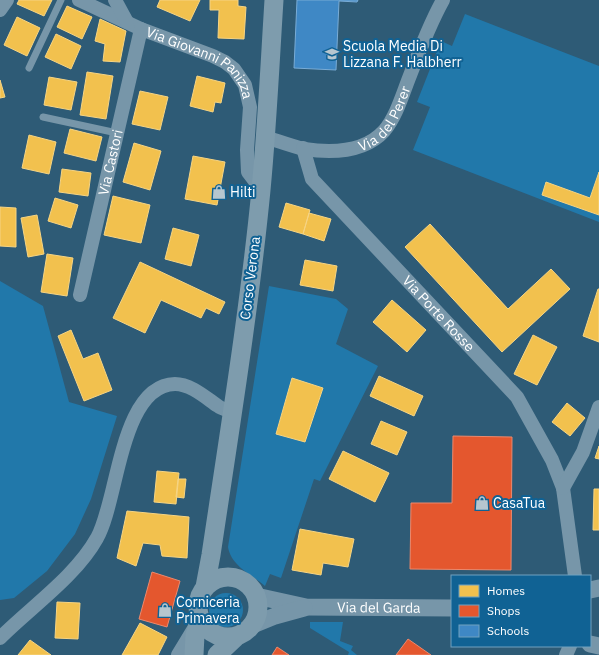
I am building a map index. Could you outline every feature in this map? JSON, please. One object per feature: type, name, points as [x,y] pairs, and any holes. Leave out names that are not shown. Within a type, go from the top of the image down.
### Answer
[{"type":"main road","name":"Corso Verona","points":[[205,587],[251,283],[261,190],[274,0]]},
{"type":"main road","points":[[211,555],[232,577]]},
{"type":"main road","points":[[217,655],[236,637],[243,634],[253,625],[258,614],[256,596],[247,583],[232,577],[222,577],[205,587],[200,594],[198,612],[200,620],[211,633],[223,637],[236,637]]},
{"type":"main road","points":[[194,655],[195,635],[200,620]]},
{"type":"street","points":[[0,10],[7,0]]},
{"type":"street","points":[[79,0],[127,22]]},
{"type":"street","name":"Via Giovanni Panizza","points":[[115,0],[127,22],[224,62],[234,69],[245,85],[250,108],[246,150],[248,172],[261,190]]},
{"type":"street","name":"Via del Perer","points":[[265,137],[303,148],[344,151],[374,139],[384,130],[394,116],[429,27],[443,0]]},
{"type":"street","name":"Via Castori","points":[[80,295],[141,29]]},
{"type":"street","name":"Via Porte Rosse","points":[[303,148],[312,179],[517,397],[552,460],[564,488],[576,575]]},
{"type":"street","points":[[0,638],[87,555],[95,543],[108,512],[122,452],[130,427],[137,412],[150,396],[162,387],[176,384],[188,387],[220,407],[232,412]]},
{"type":"street","points":[[564,488],[582,452],[599,408]]},
{"type":"street","name":"Via del Garda","points":[[256,596],[306,607],[451,608]]},
{"type":"street","name":"Via del Garda","points":[[253,625],[275,616],[306,607]]},
{"type":"street","points":[[178,655],[200,620]]},
{"type":"street","points":[[589,655],[599,646]]},
{"type":"lane","points":[[29,68],[61,0]]},
{"type":"lane","points":[[43,117],[117,133]]},
{"type":"shaded area","points":[[465,14],[599,66],[599,172],[590,198],[546,183],[542,195],[599,215],[599,222],[413,150],[430,107],[417,102],[441,41],[452,46]]},
{"type":"shaded area","points":[[0,281],[43,306],[69,402],[117,416],[91,499],[75,534],[47,571],[14,598],[0,600]]},
{"type":"shaded area","points":[[269,286],[336,299],[348,309],[336,344],[378,366],[320,481],[314,479],[281,578],[270,574],[265,586],[243,570],[233,560],[228,547]],"holes":[[[292,379],[323,388],[305,442],[276,433]]]},
{"type":"shaded area","points":[[223,593],[229,593],[238,598],[242,604],[242,616],[238,622],[229,627],[223,627],[214,622],[209,613],[209,607],[214,598]]},
{"type":"shaded area","points":[[310,622],[343,622],[340,641],[353,646],[351,650],[357,655],[348,655],[349,652],[310,628]]},
{"type":"building: Homes","points":[[19,0],[52,0],[44,16],[17,4]]},
{"type":"building: Homes","points":[[160,0],[200,0],[190,21],[157,7]]},
{"type":"building: Homes","points":[[210,0],[238,0],[238,6],[246,7],[244,39],[218,38],[219,10],[210,10]]},
{"type":"building: Homes","points":[[67,6],[92,17],[82,39],[57,27]]},
{"type":"building: Homes","points":[[17,17],[40,28],[27,56],[4,45]]},
{"type":"building: Homes","points":[[100,19],[126,31],[120,62],[103,61],[105,44],[95,41]]},
{"type":"building: Homes","points":[[56,34],[81,46],[71,69],[45,57]]},
{"type":"building: Homes","points":[[87,72],[113,76],[106,119],[80,115]]},
{"type":"building: Homes","points":[[197,76],[225,83],[221,103],[215,102],[213,112],[190,106]]},
{"type":"building: Homes","points":[[49,77],[77,82],[71,110],[44,105]]},
{"type":"building: Homes","points":[[0,80],[5,97],[0,98]]},
{"type":"building: Homes","points":[[140,91],[168,97],[160,130],[132,124]]},
{"type":"building: Homes","points":[[70,129],[102,137],[96,161],[64,153]]},
{"type":"building: Homes","points":[[29,135],[56,142],[49,174],[22,168]]},
{"type":"building: Homes","points":[[134,143],[161,151],[150,190],[123,182]]},
{"type":"building: Homes","points":[[193,156],[225,162],[217,205],[185,199]]},
{"type":"building: Homes","points":[[62,169],[91,173],[88,196],[59,192]]},
{"type":"building: Homes","points":[[599,172],[599,215],[542,195],[546,182],[590,198]]},
{"type":"building: Homes","points":[[113,196],[150,205],[141,243],[104,235]]},
{"type":"building: Homes","points":[[55,198],[78,205],[71,228],[48,221]]},
{"type":"building: Homes","points":[[286,203],[310,210],[303,234],[279,227]]},
{"type":"building: Homes","points":[[0,207],[16,208],[16,247],[0,246]]},
{"type":"building: Homes","points":[[309,213],[331,219],[324,241],[303,234]]},
{"type":"building: Homes","points":[[37,215],[44,254],[28,257],[21,218]]},
{"type":"building: Homes","points":[[430,224],[508,309],[551,269],[570,289],[502,352],[405,247]]},
{"type":"building: Homes","points":[[173,228],[199,235],[191,266],[165,259]]},
{"type":"building: Homes","points":[[47,254],[73,258],[67,296],[41,292]]},
{"type":"building: Homes","points":[[305,260],[337,266],[333,291],[300,285]]},
{"type":"building: Homes","points":[[140,262],[225,302],[219,314],[206,308],[201,318],[161,300],[145,333],[113,318]]},
{"type":"building: Homes","points":[[599,289],[599,342],[583,336]]},
{"type":"building: Homes","points":[[392,300],[426,330],[407,352],[373,322]]},
{"type":"building: Homes","points":[[71,330],[83,359],[98,353],[112,390],[84,401],[58,336]]},
{"type":"building: Homes","points":[[533,335],[557,347],[537,385],[514,374]]},
{"type":"building: Homes","points":[[379,376],[423,396],[414,416],[370,396]]},
{"type":"building: Homes","points":[[292,378],[323,388],[305,442],[276,434]]},
{"type":"building: Homes","points":[[567,403],[585,418],[570,436],[552,422]]},
{"type":"building: Homes","points":[[381,421],[407,432],[397,455],[371,444]]},
{"type":"building: Homes","points":[[599,446],[599,459],[595,458]]},
{"type":"building: Homes","points":[[343,451],[389,473],[375,502],[329,479]]},
{"type":"building: Homes","points":[[157,471],[179,473],[176,504],[154,502]]},
{"type":"building: Homes","points":[[178,479],[186,479],[184,498],[176,497]]},
{"type":"building: Homes","points":[[594,489],[599,489],[599,530],[593,530]]},
{"type":"building: Homes","points":[[127,511],[189,517],[187,558],[162,556],[160,545],[143,543],[136,566],[117,558]]},
{"type":"building: Homes","points":[[300,529],[354,539],[348,567],[323,563],[321,575],[292,570]]},
{"type":"building: Homes","points":[[57,602],[80,603],[78,639],[55,638]]},
{"type":"building: Homes","points":[[140,623],[167,637],[158,655],[122,655]]},
{"type":"building: Homes","points":[[30,640],[51,655],[18,655]]},
{"type":"building: Shops","name":"CasaTua","points":[[453,436],[512,437],[511,570],[410,569],[411,503],[452,503]]},
{"type":"building: Shops","points":[[152,572],[180,581],[167,627],[139,619]]},
{"type":"building: Shops","points":[[408,639],[431,655],[396,655]]},
{"type":"building: Shops","points":[[277,647],[289,655],[272,655]]},
{"type":"building: Schools","name":"Scuola Media Di Lizzana F. Halbherr","points":[[297,0],[358,0],[357,2],[339,1],[336,70],[294,68]]},
{"type":"place","name":"Scuola Media Di Lizzana F. Halbherr","points":[[332,54]]},
{"type":"place","name":"Hilti","points":[[219,192]]},
{"type":"place","name":"CasaTua","points":[[482,503]]},
{"type":"place","name":"Corniceria Primavera","points":[[165,610]]}]
